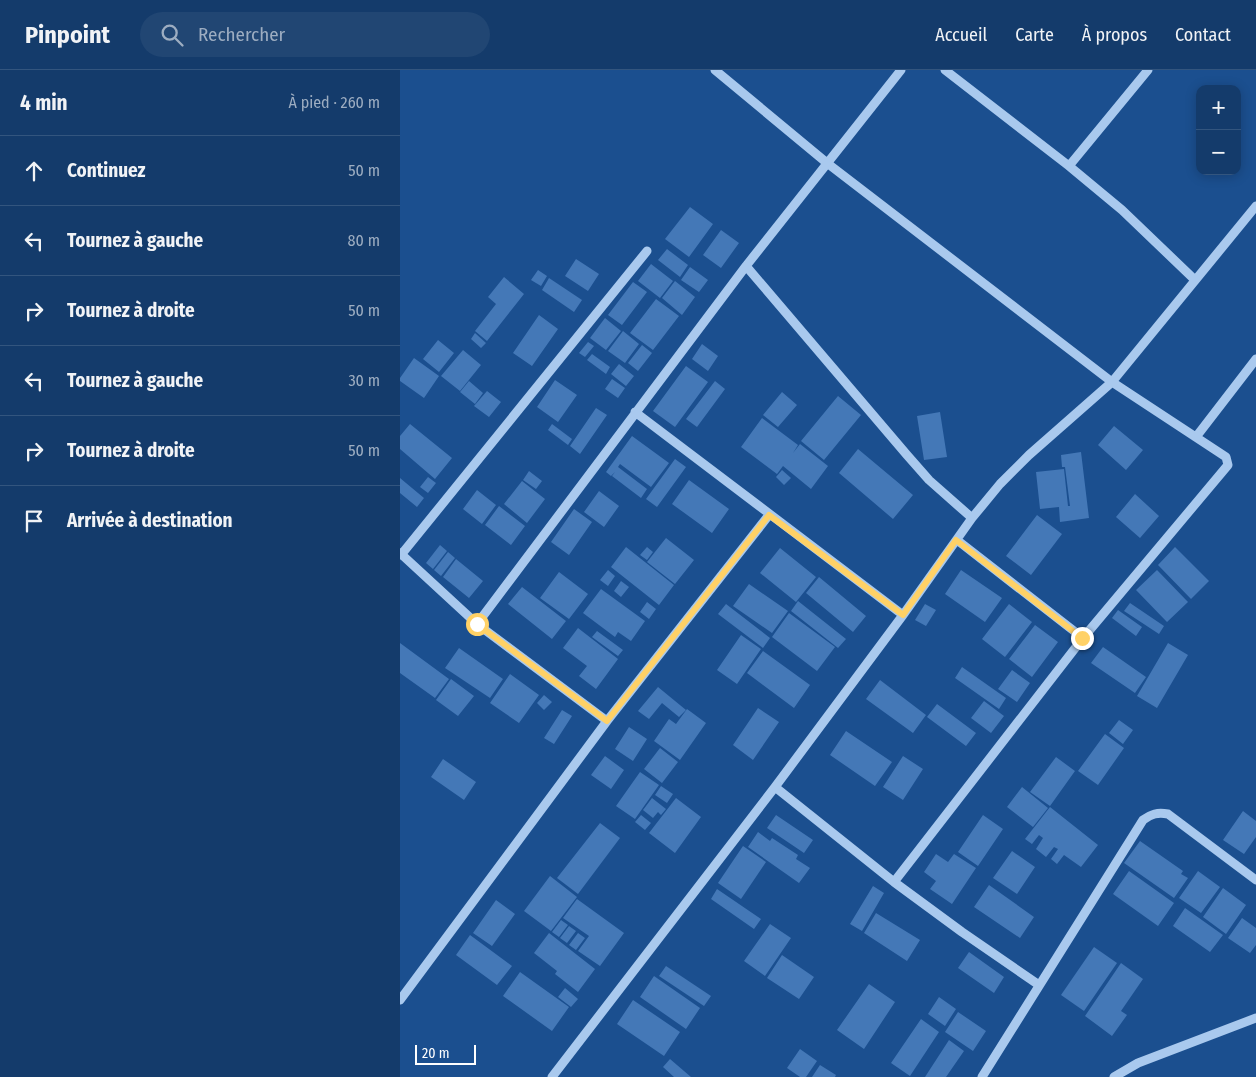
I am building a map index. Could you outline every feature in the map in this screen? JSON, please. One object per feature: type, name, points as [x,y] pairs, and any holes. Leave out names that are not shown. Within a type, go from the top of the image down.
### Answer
[{"type":"street","points":[[715,70],[827,163],[1112,382],[1226,457],[1228,465],[1082,638],[894,882]]},
{"type":"street","points":[[477,624],[746,266],[901,70]]},
{"type":"street","points":[[945,70],[1070,166],[1122,210],[1195,280]]},
{"type":"street","points":[[1070,166],[1148,70]]},
{"type":"street","points":[[552,1077],[775,787],[903,615],[972,518],[1000,484],[1029,455],[1112,382],[1256,206]]},
{"type":"street","points":[[607,721],[477,624],[401,554],[647,251]]},
{"type":"street","points":[[746,266],[929,480],[972,518]]},
{"type":"street","points":[[1196,437],[1256,359]]},
{"type":"street","points":[[635,412],[903,615]]},
{"type":"street","points":[[400,1000],[607,721],[769,515]]},
{"type":"street","points":[[956,540],[1082,638]]},
{"type":"street","points":[[775,787],[894,882],[1039,985]]},
{"type":"street","points":[[982,1077],[1144,820],[1150,815],[1159,812],[1168,814],[1256,880]]},
{"type":"street","points":[[1114,1077],[1138,1063],[1256,1018]]},
{"type":"building","points":[[690,207],[713,224],[689,257],[665,239]]},
{"type":"building","points":[[721,230],[739,243],[721,268],[703,255]]},
{"type":"building","points":[[667,249],[688,265],[680,277],[658,260]]},
{"type":"building","points":[[576,259],[599,274],[588,291],[565,276]]},
{"type":"building","points":[[651,264],[673,281],[660,298],[638,281]]},
{"type":"building","points":[[690,267],[708,280],[699,292],[681,280]]},
{"type":"building","points":[[538,270],[547,276],[541,286],[531,280]]},
{"type":"building","points":[[504,277],[524,294],[487,341],[475,331],[496,304],[488,297]]},
{"type":"building","points":[[549,278],[582,300],[574,312],[542,290]]},
{"type":"building","points":[[675,281],[695,297],[682,315],[662,298]]},
{"type":"building","points":[[633,282],[647,292],[622,325],[608,315]]},
{"type":"building","points":[[656,299],[679,316],[653,350],[630,333]]},
{"type":"building","points":[[539,315],[558,329],[532,366],[513,353]]},
{"type":"building","points":[[605,318],[621,331],[606,350],[590,338]]},
{"type":"building","points":[[623,331],[639,344],[625,363],[608,351]]},
{"type":"building","points":[[475,333],[486,343],[481,348],[471,339]]},
{"type":"building","points":[[438,340],[454,353],[439,372],[423,359]]},
{"type":"building","points":[[588,342],[594,346],[585,357],[579,353]]},
{"type":"building","points":[[702,344],[718,356],[708,371],[692,359]]},
{"type":"building","points":[[642,345],[652,353],[638,371],[628,363]]},
{"type":"building","points":[[463,350],[481,365],[460,391],[441,376]]},
{"type":"building","points":[[592,354],[610,367],[606,374],[587,360]]},
{"type":"building","points":[[414,358],[439,376],[424,398],[400,381],[400,378]]},
{"type":"building","points":[[619,364],[634,376],[626,386],[611,374]]},
{"type":"building","points":[[686,366],[708,382],[675,427],[653,411]]},
{"type":"building","points":[[612,379],[625,388],[618,398],[605,389]]},
{"type":"building","points":[[555,380],[577,395],[558,422],[537,407]]},
{"type":"building","points":[[469,381],[483,393],[475,404],[460,392]]},
{"type":"building","points":[[715,381],[725,389],[697,427],[686,419]]},
{"type":"building","points":[[487,391],[501,402],[489,417],[474,406]]},
{"type":"building","points":[[782,392],[797,405],[778,427],[763,415]]},
{"type":"building","points":[[838,396],[861,415],[824,460],[801,441]]},
{"type":"building","points":[[596,408],[607,415],[580,454],[570,446]]},
{"type":"building","points":[[940,412],[947,457],[924,460],[917,416]]},
{"type":"building","points":[[762,418],[798,445],[793,453],[800,444],[828,466],[811,489],[783,466],[777,474],[741,447]]},
{"type":"building","points":[[410,424],[452,458],[435,479],[400,449],[400,436]]},
{"type":"building","points":[[552,424],[572,439],[568,445],[548,430]]},
{"type":"building","points":[[1114,426],[1143,450],[1126,470],[1098,445]]},
{"type":"building","points":[[632,436],[669,463],[651,487],[620,464],[618,467],[647,489],[641,498],[612,476],[615,472],[611,476],[606,472]]},
{"type":"building","points":[[858,449],[913,495],[893,519],[839,473]]},
{"type":"building","points":[[1081,452],[1089,518],[1060,522],[1059,507],[1040,509],[1036,472],[1064,469],[1068,506],[1070,506],[1065,467],[1062,467],[1061,455]]},
{"type":"building","points":[[675,459],[686,467],[657,507],[646,499]]},
{"type":"building","points":[[782,470],[791,478],[784,485],[776,477]]},
{"type":"building","points":[[529,471],[542,481],[536,489],[523,480]]},
{"type":"building","points":[[428,477],[436,483],[428,493],[420,487]]},
{"type":"building","points":[[400,478],[424,498],[417,507],[400,493]]},
{"type":"building","points":[[689,480],[729,509],[712,533],[672,504]]},
{"type":"building","points":[[522,481],[545,499],[527,523],[504,504]]},
{"type":"building","points":[[477,490],[496,505],[482,524],[463,509]]},
{"type":"building","points":[[599,491],[619,506],[604,527],[584,512]]},
{"type":"building","points":[[1135,494],[1159,516],[1140,538],[1116,517]]},
{"type":"building","points":[[499,506],[525,526],[511,545],[485,525]]},
{"type":"building","points":[[574,509],[592,522],[569,555],[551,542]]},
{"type":"building","points":[[1037,515],[1062,534],[1031,575],[1006,556]]},
{"type":"building","points":[[666,538],[694,560],[675,584],[647,562]]},
{"type":"building","points":[[440,545],[447,551],[433,569],[426,563]]},
{"type":"building","points":[[626,547],[674,585],[659,605],[611,567]]},
{"type":"building","points":[[647,547],[653,552],[647,560],[640,555]]},
{"type":"building","points":[[1175,547],[1209,581],[1191,599],[1158,565]]},
{"type":"building","points":[[780,548],[816,577],[796,602],[760,573]]},
{"type":"building","points":[[448,552],[455,558],[441,576],[434,570]]},
{"type":"building","points":[[456,559],[483,581],[469,598],[443,577]]},
{"type":"building","points":[[608,570],[615,576],[608,586],[600,580]]},
{"type":"building","points":[[961,570],[1002,598],[985,622],[945,594]]},
{"type":"building","points":[[1157,570],[1188,602],[1167,622],[1136,590]]},
{"type":"building","points":[[559,572],[588,594],[569,619],[540,598]]},
{"type":"building","points":[[819,577],[866,616],[853,632],[806,593]]},
{"type":"building","points":[[621,581],[629,587],[621,597],[614,591]]},
{"type":"building","points":[[749,584],[788,611],[772,633],[733,606]]},
{"type":"building","points":[[522,587],[566,621],[552,639],[508,604]]},
{"type":"building","points":[[601,589],[645,621],[631,641],[618,632],[615,637],[583,613]]},
{"type":"building","points":[[798,601],[846,639],[838,648],[791,611]]},
{"type":"building","points":[[647,602],[656,609],[649,619],[640,612]]},
{"type":"building","points":[[1130,603],[1164,626],[1159,634],[1124,611]]},
{"type":"building","points":[[726,604],[770,638],[763,648],[718,614]]},
{"type":"building","points":[[925,604],[936,610],[926,626],[915,620]]},
{"type":"building","points":[[1009,604],[1032,622],[1005,657],[982,639]]},
{"type":"building","points":[[1118,610],[1142,627],[1136,636],[1112,618]]},
{"type":"building","points":[[789,613],[835,647],[817,671],[772,637]]},
{"type":"building","points":[[1035,625],[1058,642],[1032,677],[1009,659]]},
{"type":"building","points":[[578,628],[618,659],[596,689],[579,676],[587,666],[563,648]]},
{"type":"building","points":[[597,631],[623,650],[618,656],[592,637]]},
{"type":"building","points":[[741,635],[761,649],[737,684],[717,670]]},
{"type":"building","points":[[400,643],[449,679],[435,698],[400,673]]},
{"type":"building","points":[[1168,643],[1188,655],[1157,708],[1137,696]]},
{"type":"building","points":[[1103,647],[1146,677],[1135,693],[1091,663]]},
{"type":"building","points":[[459,648],[503,679],[490,698],[445,668]]},
{"type":"building","points":[[763,651],[810,685],[794,708],[747,673]]},
{"type":"building","points":[[962,667],[1006,698],[999,709],[955,678]]},
{"type":"building","points":[[1012,670],[1030,683],[1017,702],[998,689]]},
{"type":"building","points":[[510,674],[539,695],[519,723],[490,703]]},
{"type":"building","points":[[451,679],[474,696],[458,716],[436,700]]},
{"type":"building","points":[[880,680],[926,715],[913,733],[866,699]]},
{"type":"building","points":[[658,687],[686,710],[679,717],[662,703],[649,719],[638,711]]},
{"type":"building","points":[[544,695],[552,702],[544,710],[537,703]]},
{"type":"building","points":[[984,701],[1004,716],[991,733],[971,718]]},
{"type":"building","points":[[937,704],[976,733],[966,746],[927,717]]},
{"type":"building","points":[[758,708],[779,722],[753,760],[733,745]]},
{"type":"building","points":[[687,709],[706,723],[680,760],[654,741],[669,719],[676,724]]},
{"type":"building","points":[[562,710],[572,716],[554,744],[544,738]]},
{"type":"building","points":[[1119,720],[1133,730],[1123,744],[1109,733]]},
{"type":"building","points":[[629,727],[647,739],[633,761],[615,749]]},
{"type":"building","points":[[846,731],[892,762],[875,786],[830,755]]},
{"type":"building","points":[[1105,734],[1124,748],[1098,785],[1078,771]]},
{"type":"building","points":[[660,748],[678,762],[662,783],[644,769]]},
{"type":"building","points":[[605,756],[624,770],[611,789],[591,775]]},
{"type":"building","points":[[903,756],[923,769],[903,800],[883,787]]},
{"type":"building","points":[[1056,757],[1075,771],[1050,806],[1030,792]]},
{"type":"building","points":[[443,759],[476,782],[464,800],[431,777]]},
{"type":"building","points":[[640,772],[659,785],[635,819],[616,806]]},
{"type":"building","points":[[661,786],[673,794],[667,803],[655,795]]},
{"type":"building","points":[[1022,787],[1048,808],[1033,827],[1007,807]]},
{"type":"building","points":[[652,798],[666,809],[661,815],[658,812],[653,818],[643,810]]},
{"type":"building","points":[[676,798],[701,817],[675,853],[649,833]]},
{"type":"building","points":[[1050,807],[1098,845],[1081,867],[1064,855],[1057,864],[1051,859],[1058,849],[1054,847],[1046,857],[1036,849],[1043,838],[1039,835],[1032,844],[1025,839]]},
{"type":"building","points":[[1243,811],[1256,821],[1256,837],[1244,854],[1223,840]]},
{"type":"building","points":[[641,815],[651,823],[645,830],[635,822]]},
{"type":"building","points":[[776,815],[813,840],[804,853],[767,828]]},
{"type":"building","points":[[983,815],[1003,829],[978,866],[958,852]]},
{"type":"building","points":[[600,823],[620,838],[578,894],[557,878]]},
{"type":"building","points":[[758,832],[770,841],[772,838],[798,855],[796,859],[810,868],[799,883],[748,847]]},
{"type":"building","points":[[1140,841],[1183,871],[1181,874],[1188,878],[1174,898],[1124,863]]},
{"type":"building","points":[[743,846],[766,862],[741,899],[718,883]]},
{"type":"building","points":[[1012,851],[1035,867],[1017,894],[993,878]]},
{"type":"building","points":[[936,854],[948,862],[954,854],[976,868],[952,904],[930,889],[936,881],[924,872]]},
{"type":"building","points":[[1129,871],[1174,903],[1158,926],[1113,894]]},
{"type":"building","points":[[1198,871],[1220,887],[1201,913],[1179,898]]},
{"type":"building","points":[[550,876],[577,897],[551,931],[524,911]]},
{"type":"building","points":[[989,885],[1034,917],[1020,938],[974,907]]},
{"type":"building","points":[[873,886],[884,893],[862,931],[850,924]]},
{"type":"building","points":[[1223,888],[1246,905],[1226,934],[1203,917]]},
{"type":"building","points":[[717,889],[761,919],[754,929],[711,899]]},
{"type":"building","points":[[577,899],[624,933],[600,966],[578,951],[589,936],[563,918]]},
{"type":"building","points":[[496,900],[515,914],[492,946],[473,933]]},
{"type":"building","points":[[1185,908],[1223,935],[1210,952],[1173,926]]},
{"type":"building","points":[[876,913],[920,940],[907,961],[864,933]]},
{"type":"building","points":[[1242,918],[1256,928],[1256,945],[1250,953],[1228,938]]},
{"type":"building","points":[[561,920],[568,925],[559,937],[552,932]]},
{"type":"building","points":[[770,924],[791,938],[765,976],[744,961]]},
{"type":"building","points":[[569,926],[576,931],[567,943],[560,938]]},
{"type":"building","points":[[549,933],[595,969],[578,992],[555,974],[557,971],[534,953]]},
{"type":"building","points":[[578,933],[585,938],[576,950],[569,945]]},
{"type":"building","points":[[470,935],[512,966],[497,985],[456,955]]},
{"type":"building","points":[[1094,947],[1117,963],[1084,1011],[1061,995]]},
{"type":"building","points":[[969,952],[1004,977],[994,993],[958,968]]},
{"type":"building","points":[[782,955],[814,977],[799,999],[767,978]]},
{"type":"building","points":[[1121,963],[1143,979],[1121,1011],[1127,1015],[1112,1036],[1085,1016]]},
{"type":"building","points":[[666,966],[711,996],[704,1006],[659,976]]},
{"type":"building","points":[[520,972],[569,1007],[552,1031],[503,996]]},
{"type":"building","points":[[654,976],[700,1008],[686,1029],[640,997]]},
{"type":"building","points":[[869,984],[895,1002],[864,1049],[837,1030]]},
{"type":"building","points":[[565,988],[578,999],[571,1007],[558,997]]},
{"type":"building","points":[[939,997],[956,1009],[945,1026],[928,1014]]},
{"type":"building","points":[[633,1000],[680,1032],[664,1056],[617,1024]]},
{"type":"building","points":[[958,1012],[986,1031],[973,1051],[945,1032]]},
{"type":"building","points":[[921,1019],[939,1032],[910,1076],[891,1063]]},
{"type":"building","points":[[949,1040],[964,1051],[946,1077],[925,1077]]},
{"type":"building","points":[[800,1049],[817,1061],[806,1077],[800,1077],[787,1068]]},
{"type":"building","points":[[670,1059],[691,1077],[674,1077],[663,1067]]},
{"type":"building","points":[[820,1065],[836,1075],[835,1077],[812,1077]]},
{"type":"route","points":[[477,624],[607,721],[769,515],[903,615],[956,540],[1082,638]]}]
